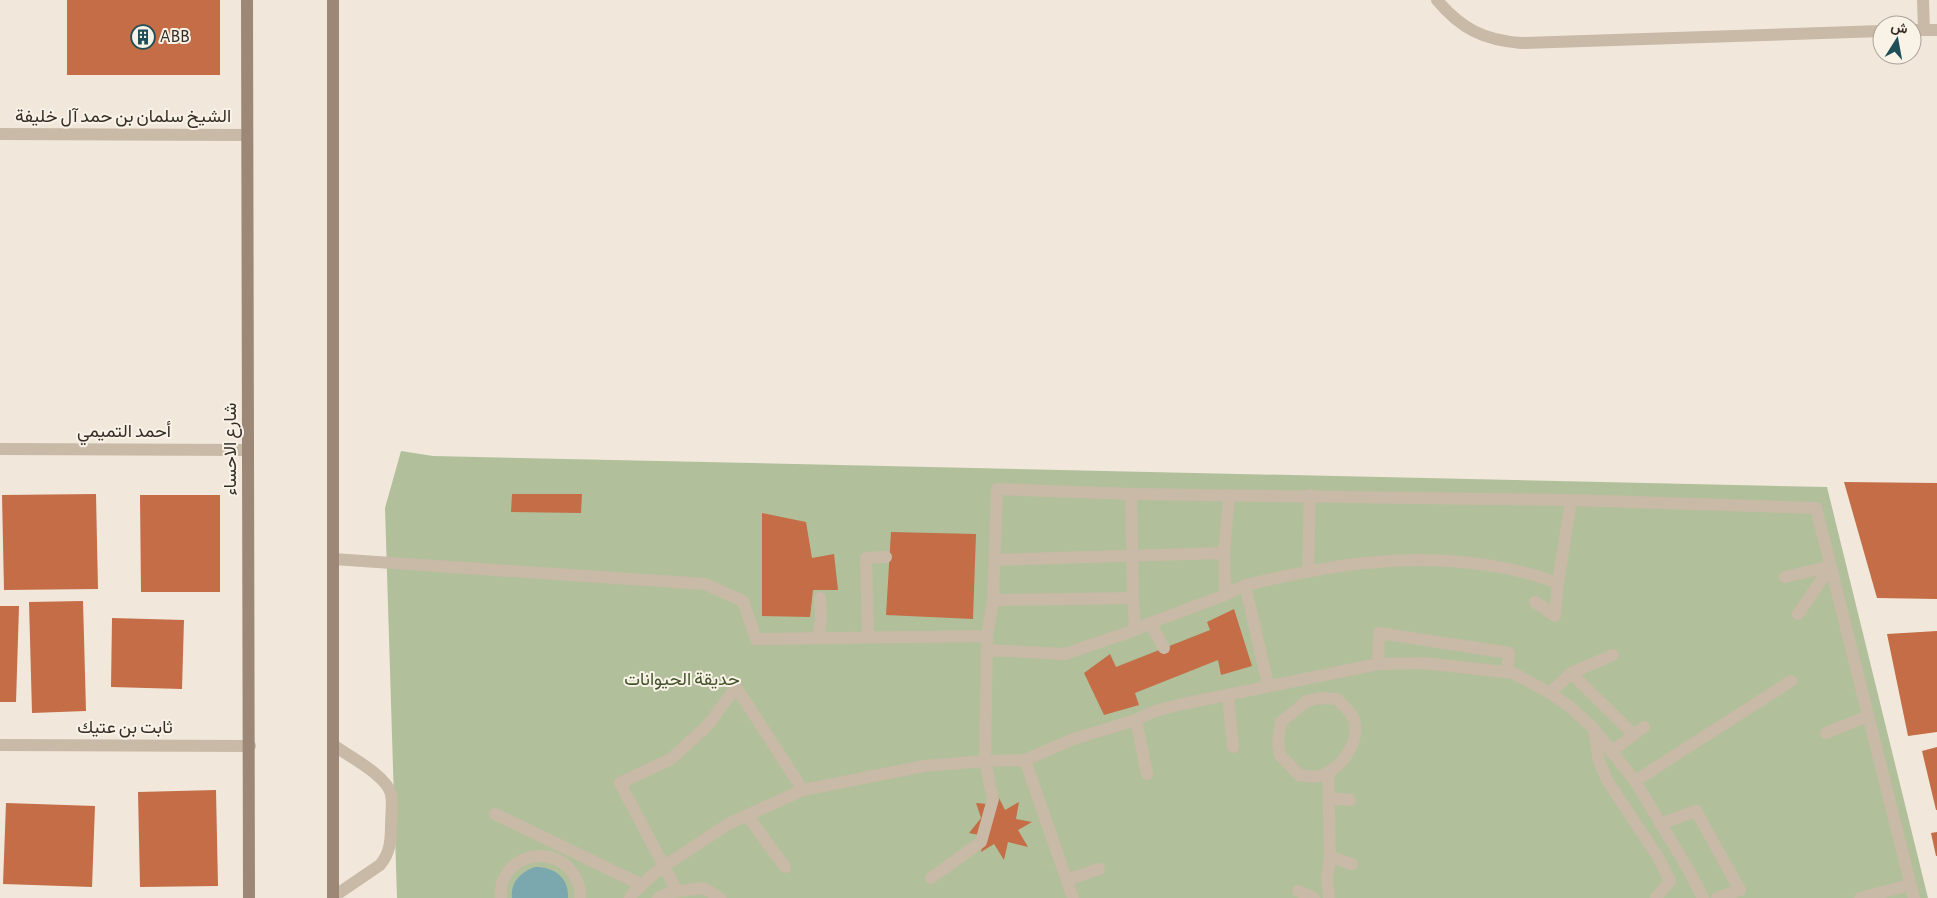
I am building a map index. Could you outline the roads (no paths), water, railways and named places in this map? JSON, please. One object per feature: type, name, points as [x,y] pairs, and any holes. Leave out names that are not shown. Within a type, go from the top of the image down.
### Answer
[{"type":"main road","name":"شارع الاحساء","points":[[247,0],[249,898]]},
{"type":"main road","points":[[333,0],[333,897]]},
{"type":"street","points":[[1437,0],[1449,14],[1464,26],[1482,36],[1501,41],[1531,42],[1872,31]]},
{"type":"street","points":[[1923,0],[1924,30]]},
{"type":"street","name":"الشيخ سلمان بن حمد آل خليفة","points":[[0,134],[246,135]]},
{"type":"street","name":"أحمد التميمي","points":[[0,449],[248,450]]},
{"type":"street","points":[[931,878],[981,842],[993,799],[985,761],[987,636],[993,600],[997,489],[1132,494],[1571,500],[1816,508],[1914,898]]},
{"type":"street","points":[[1132,494],[1133,598],[1136,630]]},
{"type":"street","points":[[1225,595],[1224,553],[1230,494]]},
{"type":"street","points":[[1308,572],[1310,495]]},
{"type":"street","points":[[1535,602],[1555,616],[1558,583],[1571,500]]},
{"type":"street","points":[[995,560],[1224,553]]},
{"type":"street","points":[[868,638],[866,558],[886,557]]},
{"type":"street","points":[[333,559],[705,584],[743,602],[756,639],[987,636]]},
{"type":"street","points":[[988,650],[1065,654],[1136,630],[1225,595],[1245,585],[1367,562],[1428,560],[1499,566],[1558,583]]},
{"type":"street","points":[[1785,577],[1831,566]]},
{"type":"street","points":[[1798,614],[1831,566]]},
{"type":"street","points":[[1245,585],[1268,686]]},
{"type":"street","points":[[818,637],[821,619],[820,598]]},
{"type":"street","points":[[993,600],[1133,598]]},
{"type":"street","points":[[1150,623],[1164,648]]},
{"type":"street","points":[[1378,664],[1378,634],[1509,653],[1507,672]]},
{"type":"street","points":[[1550,692],[1571,673],[1613,656]]},
{"type":"street","points":[[630,898],[665,866],[710,835],[746,815],[804,790],[924,766],[1025,760],[1074,739],[1136,720],[1152,712],[1178,704],[1319,678],[1378,664],[1424,663],[1513,673],[1550,692],[1569,706],[1594,728],[1635,781],[1688,869],[1703,898]]},
{"type":"street","points":[[1571,673],[1639,731],[1611,752]]},
{"type":"street","points":[[1319,678],[1320,698]]},
{"type":"street","points":[[1635,781],[1791,681]]},
{"type":"street","points":[[677,891],[620,783],[672,759],[708,725],[736,687],[804,790]]},
{"type":"street","points":[[1228,696],[1233,747]]},
{"type":"street","points":[[1320,698],[1337,699],[1353,716],[1355,736],[1346,758],[1328,772],[1317,777],[1299,775],[1280,754],[1278,742],[1281,722],[1307,701],[1320,698]]},
{"type":"street","points":[[1826,733],[1868,716]]},
{"type":"street","points":[[1136,720],[1147,774]]},
{"type":"street","points":[[1594,728],[1599,761],[1607,780],[1658,857],[1670,881],[1656,898]]},
{"type":"street","name":"ثابت بن عتيك","points":[[0,745],[250,746]]},
{"type":"street","points":[[333,745],[384,781],[388,787],[391,802],[391,841],[386,858],[380,865],[333,897]]},
{"type":"street","points":[[1025,760],[1073,898]]},
{"type":"street","points":[[1328,772],[1330,857],[1327,878],[1329,898]]},
{"type":"street","points":[[1329,798],[1350,800]]},
{"type":"street","points":[[1660,824],[1696,811],[1740,890],[1717,898]]},
{"type":"street","points":[[494,814],[642,885]]},
{"type":"street","points":[[746,815],[785,867]]},
{"type":"street","points":[[501,898],[503,880],[511,868],[521,860],[543,855],[554,858],[566,865],[577,880],[580,898]]},
{"type":"street","points":[[1330,857],[1352,864]]},
{"type":"street","points":[[1067,880],[1099,869]]},
{"type":"street","points":[[1860,898],[1910,885]]},
{"type":"street","points":[[658,898],[671,892],[704,888],[720,898]]},
{"type":"street","points":[[1298,891],[1314,898]]},
{"type":"water","points":[[535,867],[554,871],[559,875],[566,884],[568,898],[512,898],[515,882],[525,872]]},
{"type":"place","name":"ABB","points":[[143,37]]},
{"type":"park label","name":"حديقة الحيوانات","points":[[682,680]]}]
